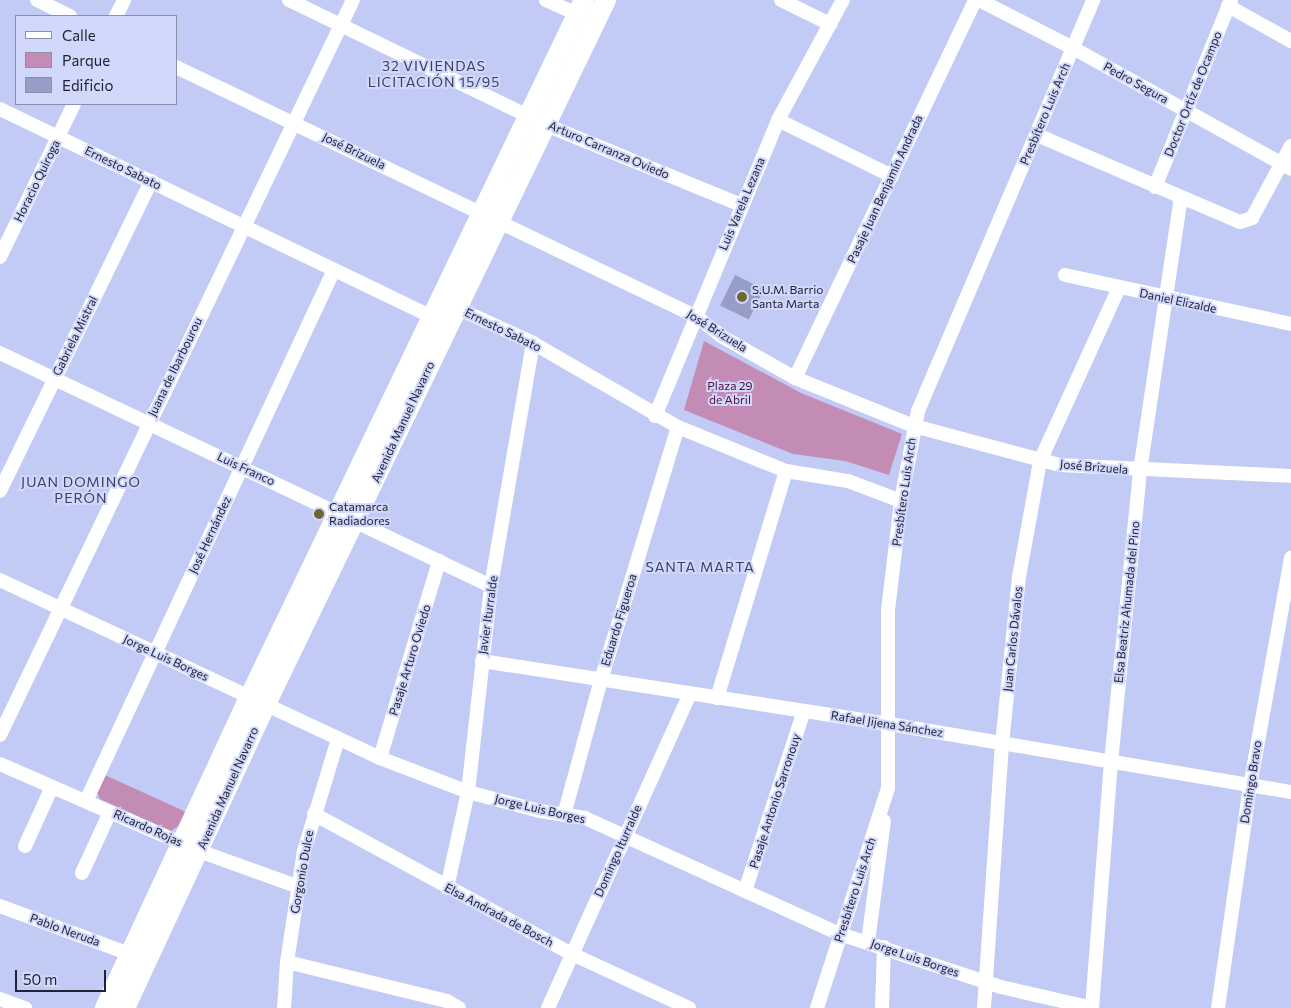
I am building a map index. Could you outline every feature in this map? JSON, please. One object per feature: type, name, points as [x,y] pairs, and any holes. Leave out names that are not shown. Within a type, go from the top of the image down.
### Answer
[{"type":"main road","name":"Avenida Manuel Navarro","points":[[257,701],[356,521],[457,308],[491,217],[538,120],[606,0]]},
{"type":"main road","name":"Avenida Manuel Navarro","points":[[538,120],[580,7]]},
{"type":"main road","name":"Avenida Manuel Navarro","points":[[125,1008],[190,847],[257,701],[338,512],[431,316],[491,217]]},
{"type":"main road","name":"Avenida Manuel Navarro","points":[[104,1008],[130,954],[190,847]]},
{"type":"street","points":[[37,0],[68,15]]},
{"type":"street","points":[[116,15],[124,0]]},
{"type":"street","name":"Arturo Carranza Oviedo","points":[[289,0],[538,120],[741,205]]},
{"type":"street","name":"Juana de Ibarbourou","points":[[0,735],[59,608],[353,0]]},
{"type":"street","points":[[546,0],[580,7]]},
{"type":"street","points":[[781,0],[830,24]]},
{"type":"street","name":"Luis Varela Lezana","points":[[655,416],[741,205],[778,120],[843,0]]},
{"type":"street","name":"Pedro Segura","points":[[977,0],[1073,48],[1286,166]]},
{"type":"street","name":"Pasaje Juan Benjamín Andrada","points":[[795,378],[977,0]]},
{"type":"street","name":"Presbítero Luis Arch","points":[[817,1008],[888,788],[888,610],[901,502],[914,426],[1093,0]]},
{"type":"street","points":[[1229,3],[1291,41]]},
{"type":"street","name":"Doctor Ortíz de Ocampo","points":[[1154,187],[1229,3]]},
{"type":"street","name":"José Brizuela","points":[[178,68],[696,317],[721,336],[795,378],[914,426],[1040,461],[1140,471],[1291,476]]},
{"type":"street","name":"Horacio Quiroga","points":[[0,257],[74,105]]},
{"type":"street","name":"Ernesto Sabato","points":[[0,109],[431,316],[457,308],[533,343],[655,416],[678,427],[786,471],[848,481],[901,502]]},
{"type":"street","points":[[778,120],[892,176]]},
{"type":"street","points":[[1036,135],[1154,187],[1247,222],[1286,166],[1291,146]]},
{"type":"street","name":"Gabriela Mistral","points":[[0,492],[150,181]]},
{"type":"street","name":"Elsa Beatriz Ahumada del Pino","points":[[1092,1008],[1110,762],[1140,471],[1181,198]]},
{"type":"street","name":"José Hernández","points":[[86,801],[334,270]]},
{"type":"street","name":"Daniel Elizalde","points":[[1065,275],[1291,324]]},
{"type":"street","name":"Juan Carlos Dávalos","points":[[984,1008],[984,981],[1002,744],[1019,577],[1040,461],[1119,288]]},
{"type":"street","name":"Javier Iturralde","points":[[447,888],[468,792],[491,586],[533,343]]},
{"type":"street","name":"Luis Franco","points":[[0,353],[491,586]]},
{"type":"street","name":"Eduardo Figueroa","points":[[564,815],[600,680],[678,427]]},
{"type":"street","points":[[717,698],[786,471]]},
{"type":"street","name":"Domingo Bravo","points":[[1218,1008],[1250,786],[1291,558]]},
{"type":"street","name":"Pasaje Arturo Oviedo","points":[[380,758],[439,561]]},
{"type":"street","name":"Jorge Luis Borges","points":[[0,580],[380,758],[468,792],[564,815],[585,818],[840,934],[984,981],[1092,1008]]},
{"type":"street","name":"Rafael Jijena Sánchez","points":[[482,661],[889,724],[1291,792]]},
{"type":"street","name":"Domingo Iturralde","points":[[548,1008],[624,835],[690,694]]},
{"type":"street","name":"Pasaje Antonio Sarronouy","points":[[745,891],[804,711]]},
{"type":"street","name":"Gorgonio Dulce","points":[[284,1008],[287,962],[298,887],[314,814],[338,739]]},
{"type":"street","name":"Ricardo Rojas","points":[[0,764],[190,847],[298,887]]},
{"type":"street","points":[[25,846],[52,787]]},
{"type":"street","points":[[868,942],[888,788]]},
{"type":"street","points":[[82,873],[110,812]]},
{"type":"street","name":"Elsa Andrada de Bosch","points":[[314,814],[447,888],[572,954],[689,1008]]},
{"type":"street","name":"Pablo Neruda","points":[[0,906],[130,954]]},
{"type":"street","points":[[882,1008],[884,947]]},
{"type":"street","points":[[287,962],[447,1001],[459,1008]]},
{"type":"street","points":[[0,999],[25,1008]]},
{"type":"green space","name":"Plaza 29 de Abril","points":[[704,341],[801,393],[902,434],[889,475],[845,461],[793,454],[684,410]]},
{"type":"green space","points":[[105,775],[186,812],[180,825],[171,831],[100,799],[97,792]]},
{"type":"building","name":"S.U.M. Barrio Santa Marta","points":[[735,275],[764,289],[749,320],[720,306]]},
{"type":"place","name":"S.U.M. Barrio Santa Marta","points":[[742,297]]},
{"type":"place","name":"Catamarca Radiadores","points":[[319,514]]},
{"type":"district","name":"32 VIVIENDAS LICITACIÓN 15/95","points":[[434,74]]},
{"type":"district","name":"JUAN DOMINGO PERÓN","points":[[81,490]]},
{"type":"district","name":"SANTA MARTA","points":[[700,567]]}]
